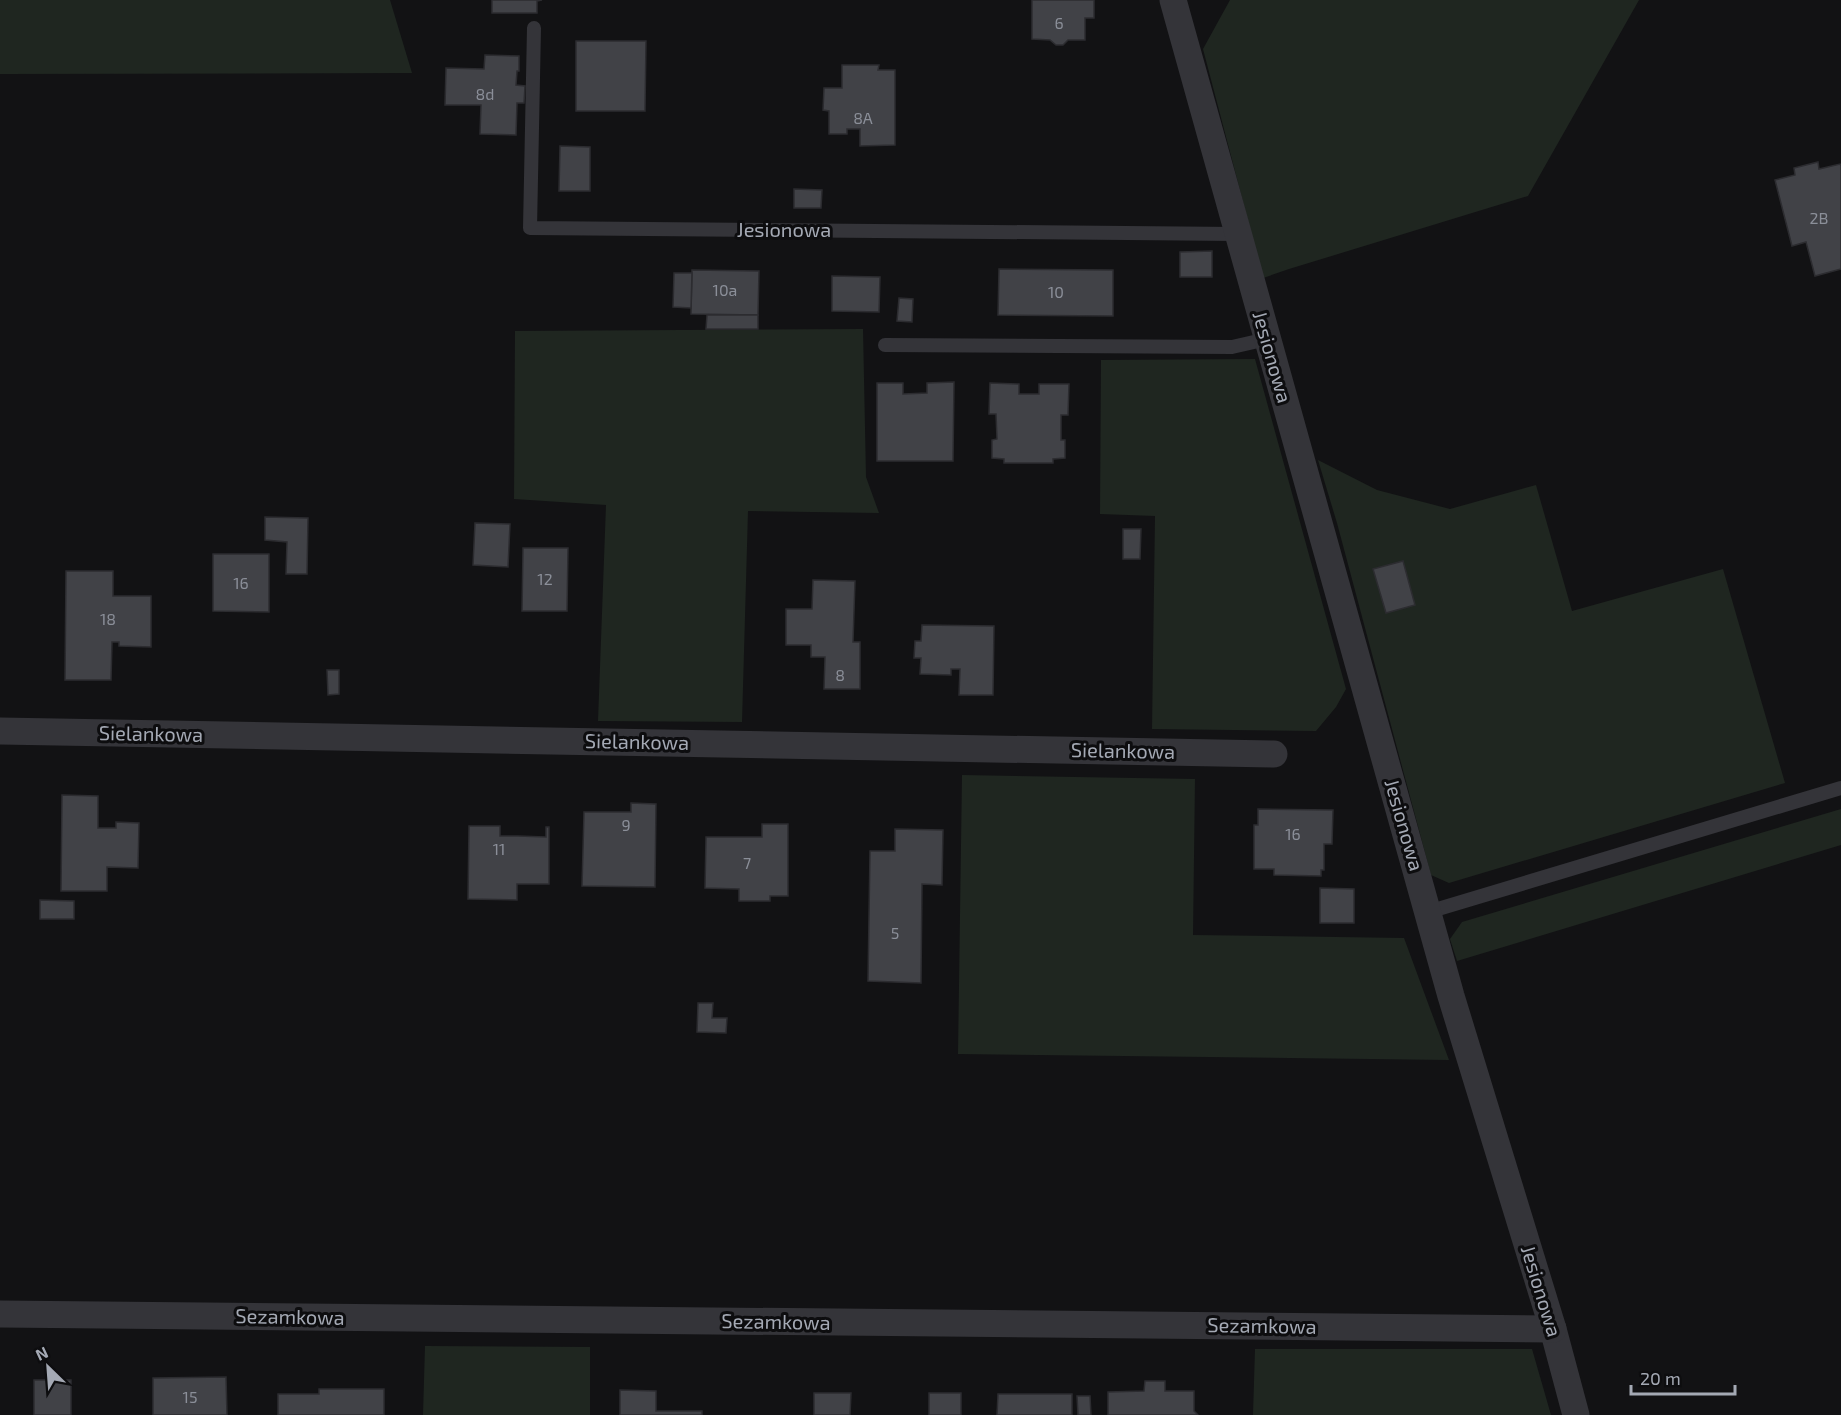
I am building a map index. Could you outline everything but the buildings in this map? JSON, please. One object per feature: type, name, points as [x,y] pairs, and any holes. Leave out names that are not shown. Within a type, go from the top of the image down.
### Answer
[{"type":"street","name":"Jesionowa","points":[[1173,0],[1451,996],[1553,1329],[1576,1415]]},
{"type":"street","name":"Sielankowa","points":[[0,731],[1274,754]]},
{"type":"street","name":"Sezamkowa","points":[[0,1314],[1553,1329]]},
{"type":"lane","name":"Jesionowa","points":[[534,28],[530,228],[1237,234]]},
{"type":"lane","points":[[885,345],[1232,347],[1267,339]]},
{"type":"lane","points":[[1428,912],[1841,788]]},
{"type":"shaded area","points":[[0,0],[390,0],[412,73],[0,74]]},
{"type":"shaded area","points":[[1230,0],[1639,0],[1528,196],[1263,278],[1203,49]]},
{"type":"shaded area","points":[[863,329],[866,477],[879,513],[748,511],[742,722],[598,721],[606,505],[514,499],[515,331]]},
{"type":"shaded area","points":[[1255,359],[1346,689],[1336,707],[1316,731],[1152,729],[1155,516],[1100,514],[1101,360]]},
{"type":"shaded area","points":[[1318,460],[1377,490],[1450,509],[1536,485],[1572,611],[1723,569],[1785,783],[1449,883],[1431,875]]},
{"type":"shaded area","points":[[962,775],[1195,779],[1193,935],[1404,938],[1449,1060],[958,1054]]},
{"type":"shaded area","points":[[1841,809],[1841,845],[1457,961],[1450,939],[1462,922]]},
{"type":"shaded area","points":[[425,1346],[590,1347],[590,1415],[423,1415]]},
{"type":"shaded area","points":[[1255,1349],[1532,1349],[1551,1415],[1253,1415]]}]
